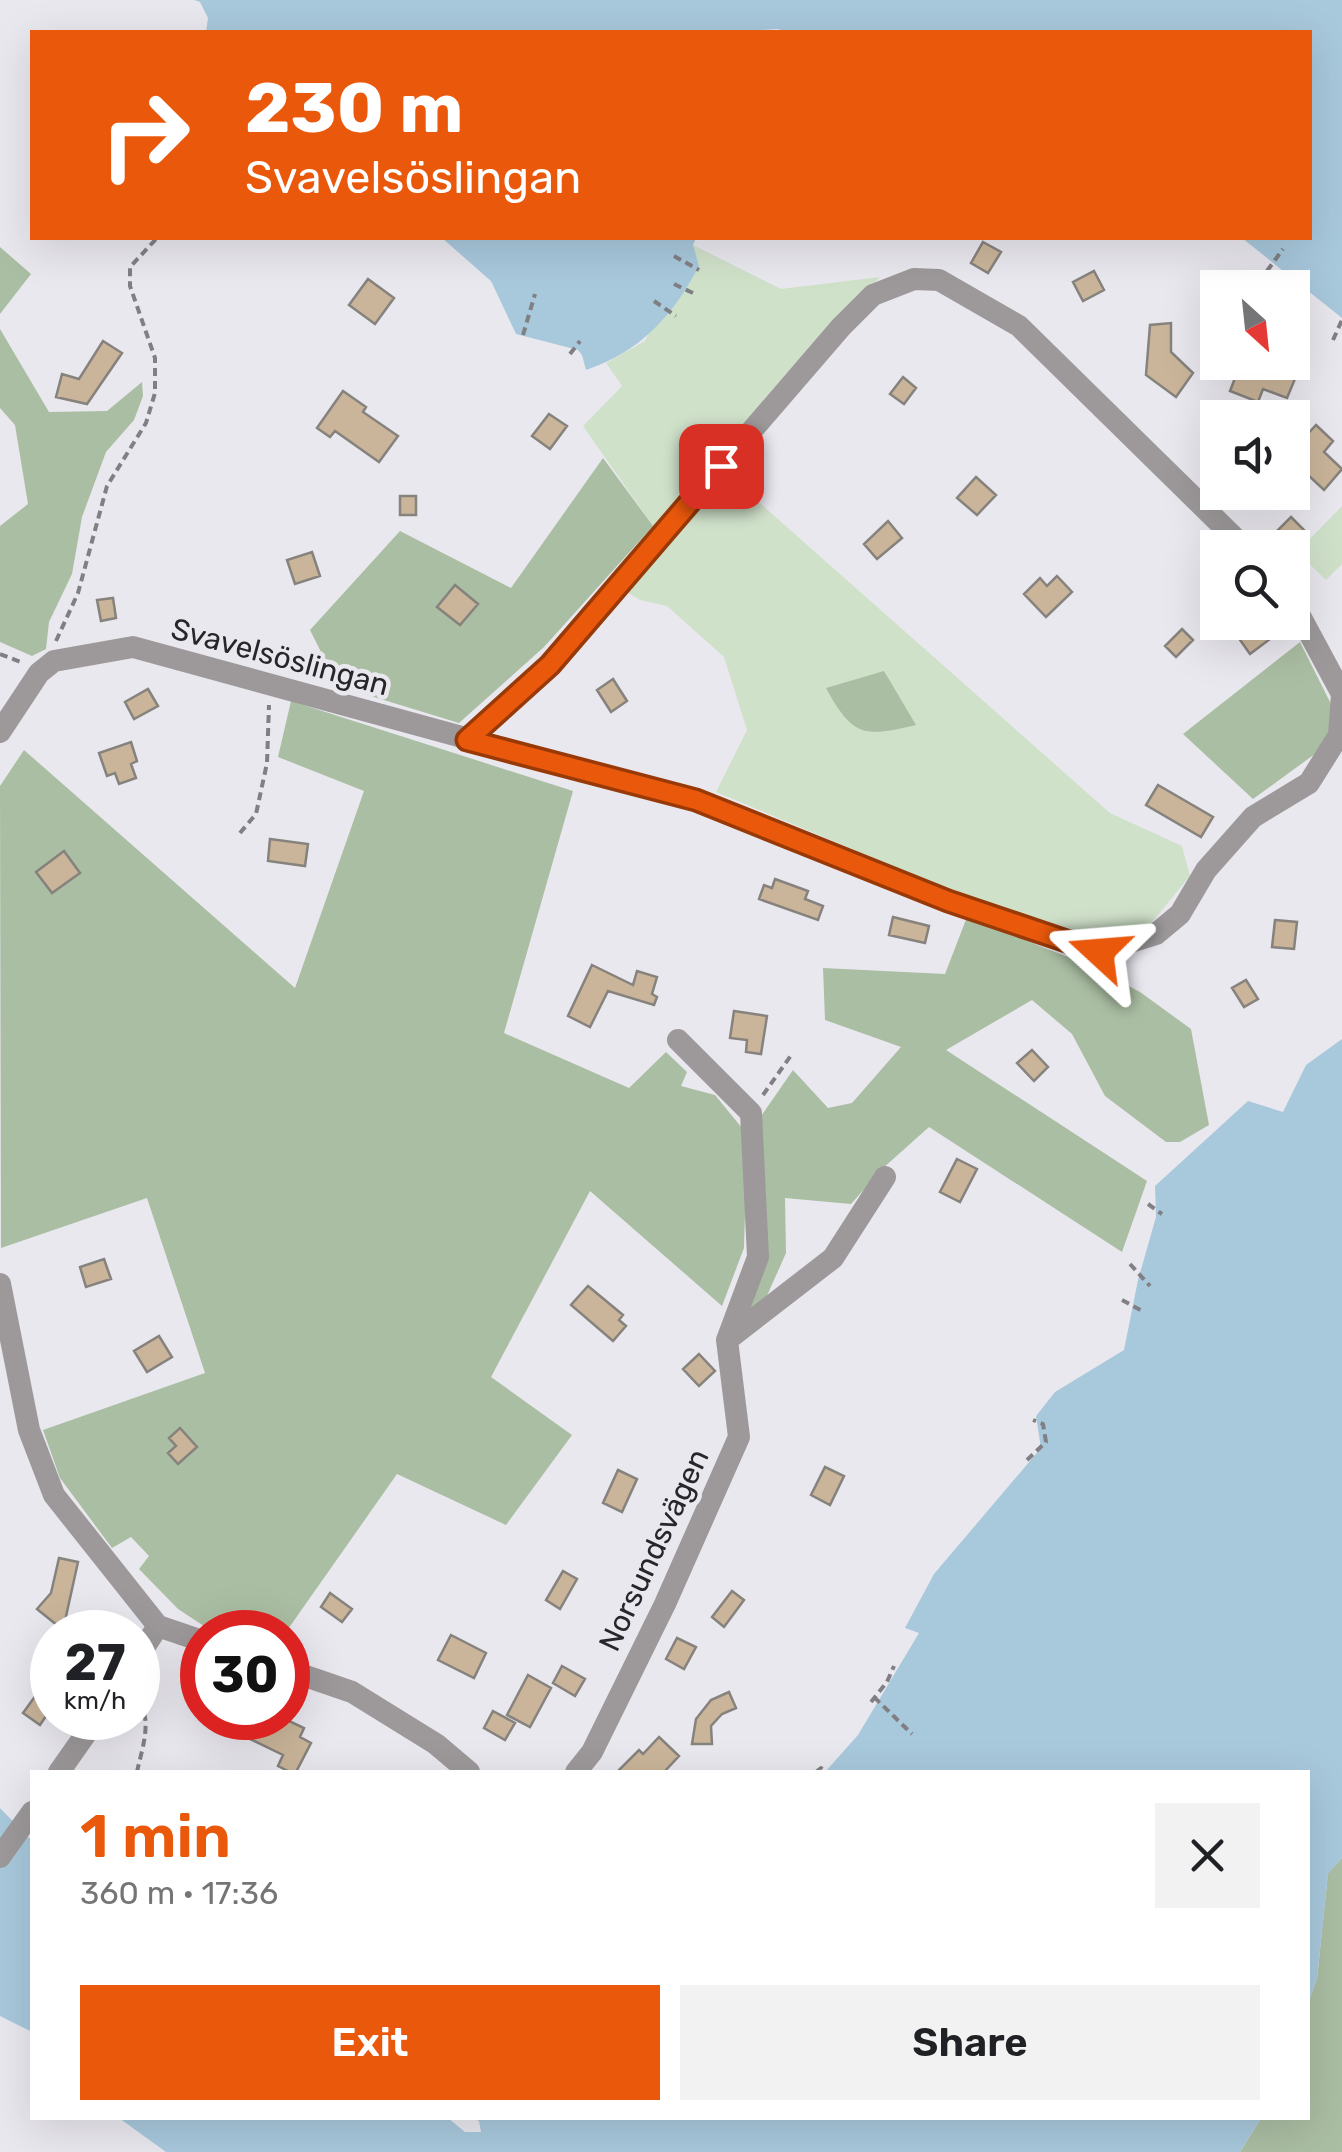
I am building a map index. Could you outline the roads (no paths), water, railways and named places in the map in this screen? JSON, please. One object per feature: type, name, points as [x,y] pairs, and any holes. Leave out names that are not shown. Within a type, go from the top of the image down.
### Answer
[{"type":"street","points":[[467,740],[550,665],[841,327],[874,295],[914,279],[940,280],[1019,326],[1227,530]]},
{"type":"street","name":"Svavelsöslingan","points":[[0,732],[38,673],[65,658],[133,648],[696,800],[948,901],[1099,952],[1156,934],[1180,914],[1206,870],[1253,817],[1309,782],[1340,736],[1342,694],[1310,634]]},
{"type":"street","name":"Norsundsvägen","points":[[578,1770],[592,1752],[657,1621],[738,1438],[728,1340],[758,1257],[751,1112],[678,1040]]},
{"type":"street","points":[[728,1340],[834,1258],[885,1178]]},
{"type":"street","points":[[0,1284],[29,1430],[54,1496],[145,1610]]},
{"type":"street","points":[[310,1678],[352,1692],[436,1744],[467,1770]]},
{"type":"street","points":[[61,1770],[82,1740]]},
{"type":"street","points":[[0,1857],[30,1815]]},
{"type":"water","points":[[194,0],[1342,0],[1342,318],[1310,292],[1310,270],[1282,270],[1244,240],[1312,240],[1312,30],[206,30],[208,18],[200,2]]},
{"type":"water","points":[[444,240],[695,240],[699,266],[678,301],[653,330],[623,353],[586,370],[578,350],[516,334],[491,281]]},
{"type":"water","points":[[1342,1039],[1342,1858],[1328,1874],[1317,1979],[1310,1998],[1310,1770],[827,1770],[858,1735],[919,1633],[905,1628],[934,1574],[1041,1448],[1036,1416],[1055,1392],[1124,1350],[1156,1217],[1155,1186],[1248,1101],[1283,1112],[1306,1065]]},
{"type":"water","points":[[0,1808],[30,1839],[30,2031],[0,2016]]},
{"type":"water","points":[[122,2120],[450,2120],[465,2132],[481,2132],[477,2120],[1260,2120],[1240,2152],[166,2152]]}]
